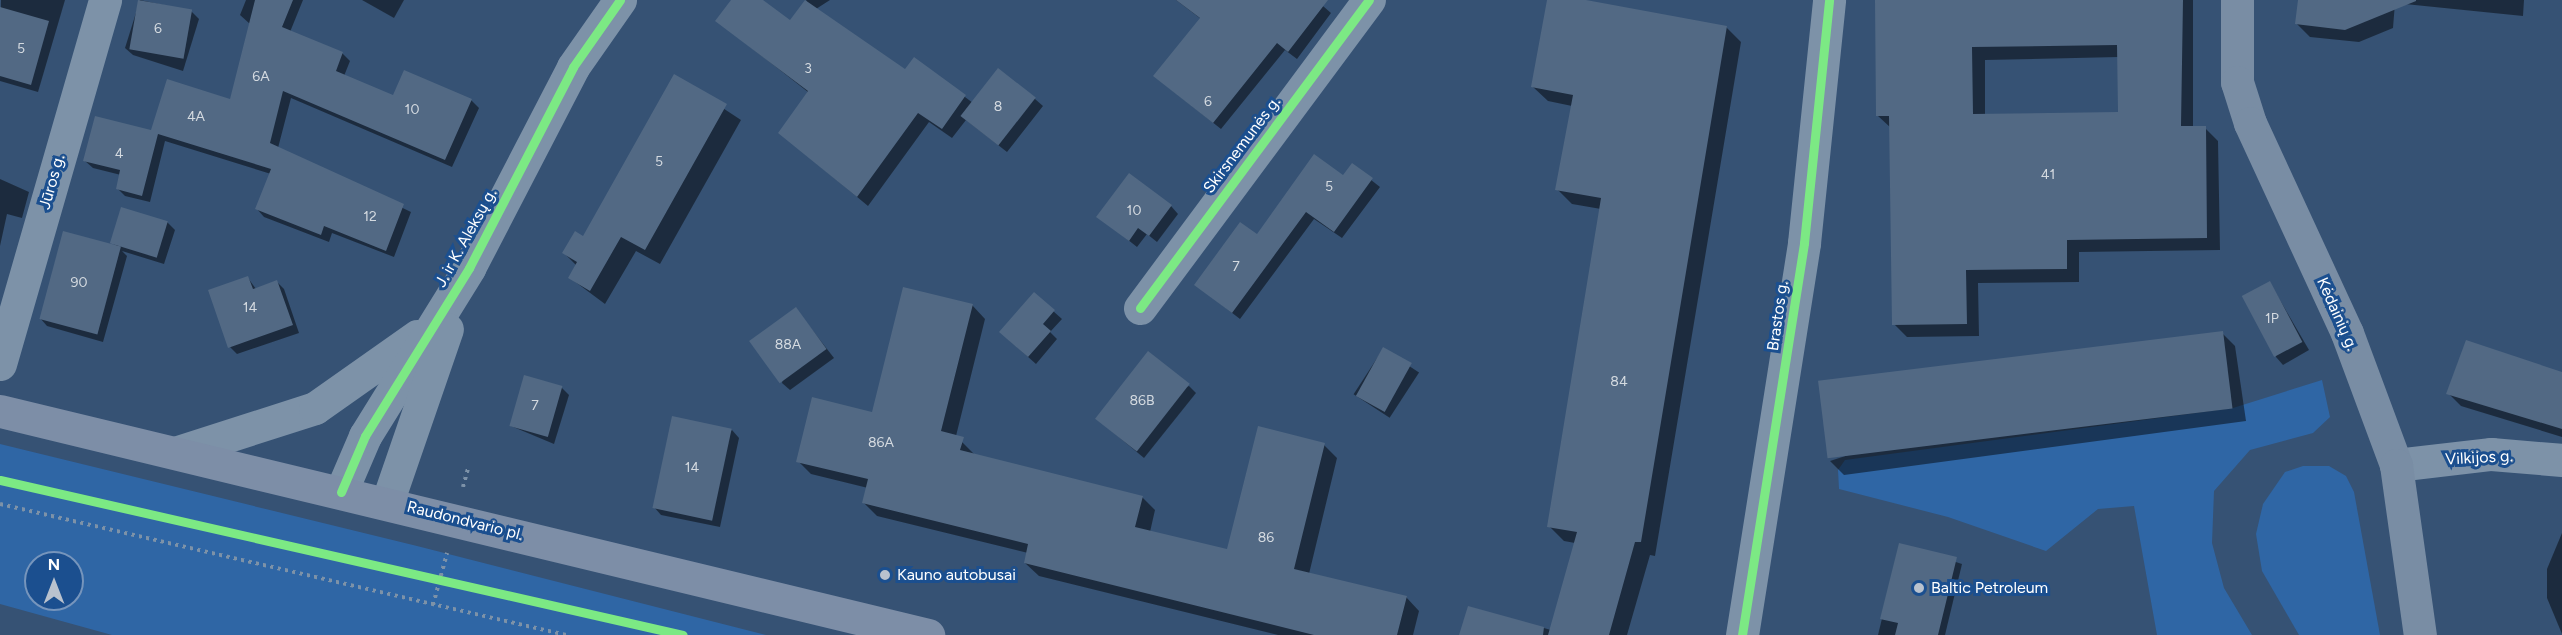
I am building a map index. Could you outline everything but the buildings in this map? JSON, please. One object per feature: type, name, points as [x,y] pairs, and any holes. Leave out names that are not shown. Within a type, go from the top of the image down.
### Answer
[{"type":"main road","name":"Kėdainių g.","points":[[2237,0],[2237,82],[2250,123],[2347,333],[2396,465],[2420,635]]},
{"type":"main road","name":"Raudondvario pl.","points":[[0,411],[178,452],[928,635]]},
{"type":"street","name":"Jūros g.","points":[[0,364],[105,0]]},
{"type":"street","name":"J. ir K. Aleksų g.","points":[[341,492],[365,436],[470,268],[573,68],[621,0]]},
{"type":"street","name":"Skirsnemunės g.","points":[[1140,308],[1369,0]]},
{"type":"street","name":"Brastos g.","points":[[1742,635],[1804,243],[1829,0]]},
{"type":"street","name":"J. ir K. Aleksų g.","points":[[387,503],[470,268]]},
{"type":"street","name":"J. ir K. Aleksų g.","points":[[178,452],[315,408],[433,324]]},
{"type":"street","name":"Vilkijos g.","points":[[2396,465],[2491,454],[2562,460]]},
{"type":"path","points":[[0,504],[566,635]]},
{"type":"shaded area","points":[[2322,380],[2330,417],[2313,433],[2250,450],[2214,491],[2212,543],[2224,588],[2252,635],[2157,635],[2134,506],[2098,509],[2046,551],[1948,517],[1839,489],[1838,470],[1845,460],[2233,408]]},
{"type":"shaded area","points":[[0,444],[417,546],[766,635],[112,635],[25,611],[84,611],[84,551],[24,551],[24,611],[0,604]]},
{"type":"shaded area","points":[[2303,466],[2329,466],[2346,476],[2354,492],[2380,635],[2299,635],[2262,571],[2256,534],[2263,504],[2285,472]]},
{"type":"cycle path","points":[[341,492],[365,436],[469,268],[573,67],[620,0]]},
{"type":"cycle path","points":[[1140,308],[1369,0]]},
{"type":"cycle path","points":[[1742,635],[1804,243],[1829,0]]},
{"type":"cycle path","points":[[0,480],[683,635]]},
{"type":"place","name":"Kauno autobusai","points":[[885,575]]},
{"type":"place","name":"Baltic Petroleum","points":[[1919,588]]}]
